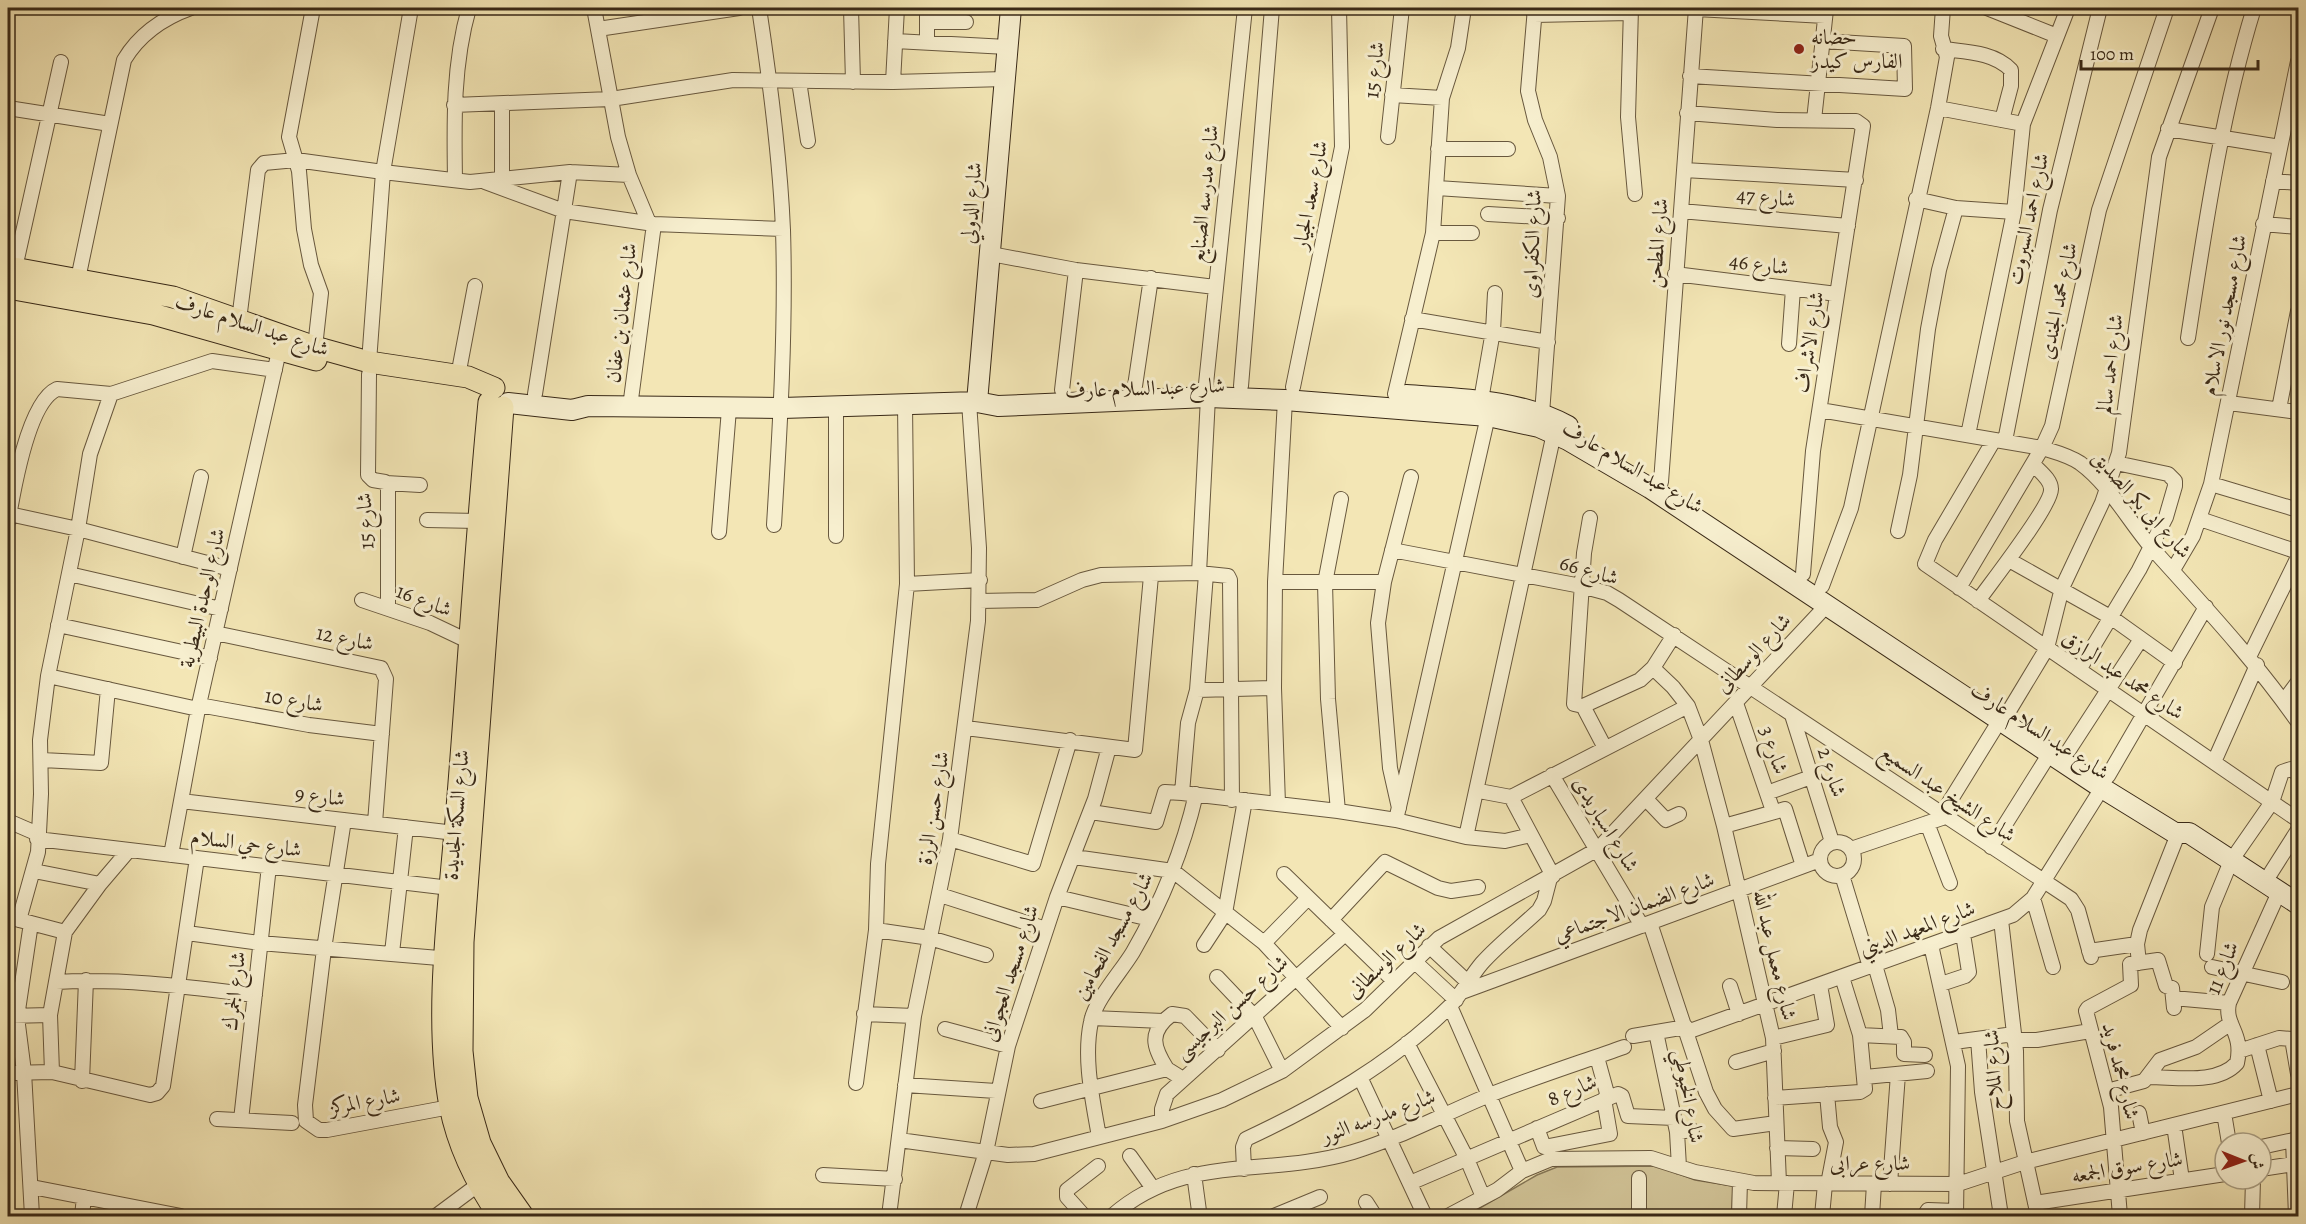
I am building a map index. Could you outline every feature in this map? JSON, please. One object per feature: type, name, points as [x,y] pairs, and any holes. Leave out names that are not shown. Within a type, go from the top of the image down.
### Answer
[{"type":"main road","name":"شارع عبد السلام عارف","points":[[11,267],[173,297],[239,320],[280,353],[315,347],[369,368],[458,376],[498,398]]},
{"type":"main road","name":"شارع عبد السلام عارف","points":[[8,288],[153,314],[280,353],[369,368],[465,388],[498,398]]},
{"type":"main road","name":"شارع السكة الجديدة","points":[[498,398],[478,522],[450,888],[462,1051],[472,1121],[490,1165],[523,1216]]},
{"type":"main road","name":"شارع السكة الجديدة","points":[[498,398],[445,1052],[450,1107],[463,1151],[479,1184],[499,1216]]},
{"type":"street","points":[[78,279],[124,60],[135,42],[150,30],[191,8]]},
{"type":"street","points":[[313,8],[289,137],[290,149],[296,160],[304,229],[321,293],[315,347]]},
{"type":"street","points":[[369,368],[383,172],[411,8]]},
{"type":"street","points":[[455,179],[454,105],[460,38],[469,8]]},
{"type":"street","points":[[594,8],[611,99],[629,175],[652,224]]},
{"type":"street","points":[[598,29],[676,12],[739,8]]},
{"type":"street","points":[[759,8],[770,80],[783,229],[782,408],[774,525]]},
{"type":"street","points":[[851,8],[853,82]]},
{"type":"street","points":[[893,82],[897,8]]},
{"type":"street","name":"شارع الدولي","points":[[976,402],[1011,8]]},
{"type":"street","name":"شارع سعد الجيار","points":[[1278,804],[1274,688],[1275,582],[1289,393],[1342,147],[1339,8]]},
{"type":"street","name":"شارع 15","points":[[1388,137],[1402,8]]},
{"type":"street","points":[[1395,394],[1433,233],[1442,98],[1458,48],[1464,8]]},
{"type":"street","points":[[1687,113],[1814,120],[1826,12],[1696,8]]},
{"type":"street","name":"شارع المطحن","points":[[1656,482],[1681,211],[1696,8]]},
{"type":"street","points":[[1824,596],[1851,508],[1872,419],[1916,199],[1938,108],[1947,63],[1943,50],[1943,8]]},
{"type":"street","points":[[1987,8],[2057,36]]},
{"type":"street","points":[[1968,435],[2014,212],[2023,124],[2068,8]]},
{"type":"street","name":"شارع احمد السبروت","points":[[1925,564],[1935,540],[1999,440],[2050,210],[2100,8]]},
{"type":"street","name":"شارع محمد الجندى","points":[[1959,588],[2042,448],[2056,412],[2099,210],[2167,8]]},
{"type":"street","name":"شارع احمد سالم","points":[[1943,816],[2047,648],[2062,588],[2106,491],[2116,463],[2124,430],[2158,157],[2212,8]]},
{"type":"street","points":[[2188,338],[2222,139],[2240,53],[2254,8]]},
{"type":"street","points":[[1241,386],[1271,11],[1245,10]]},
{"type":"street","name":"شارع مدرسه الصنايع","points":[[1202,573],[1207,391],[1215,287],[1245,10]]},
{"type":"street","points":[[1534,11],[1631,10],[1628,117],[1635,194]]},
{"type":"street","name":"شارع الكفراوى","points":[[1534,11],[1528,91],[1535,120],[1550,157],[1558,196],[1542,414]]},
{"type":"street","points":[[927,42],[927,15],[966,22]]},
{"type":"street","points":[[895,41],[1007,47]]},
{"type":"street","points":[[1690,76],[1903,90],[1905,87],[1904,46],[1822,41]]},
{"type":"street","points":[[1943,50],[1989,56],[2006,64],[2011,70],[2011,86],[2002,120]]},
{"type":"street","points":[[11,267],[61,62]]},
{"type":"street","name":"شارع مسجد نور الاسلام","points":[[2173,570],[2200,519],[2211,484],[2280,147],[2292,127],[2298,67]]},
{"type":"street","points":[[454,105],[611,99],[734,80],[893,82],[1005,79]]},
{"type":"street","points":[[799,81],[808,141]]},
{"type":"street","points":[[1392,95],[1442,98]]},
{"type":"street","points":[[502,104],[502,177]]},
{"type":"street","points":[[8,108],[111,124]]},
{"type":"street","points":[[1938,108],[2023,124]]},
{"type":"street","name":"شارع الاشراف","points":[[1803,574],[1808,492],[1864,132],[1861,122],[1814,120]]},
{"type":"street","points":[[2169,129],[2280,147]]},
{"type":"street","points":[[1438,149],[1508,149]]},
{"type":"street","points":[[239,320],[258,170],[264,163],[296,160],[383,172],[483,181],[564,210],[652,224],[783,229]]},
{"type":"street","points":[[1684,170],[1856,180]]},
{"type":"street","points":[[483,181],[502,177],[570,172],[629,175]]},
{"type":"street","points":[[535,394],[570,172]]},
{"type":"street","points":[[2273,181],[2298,183]]},
{"type":"street","points":[[1437,188],[1558,196]]},
{"type":"street","points":[[1916,199],[1956,208],[2014,212]]},
{"type":"street","points":[[1898,531],[1910,475],[1928,329],[1939,270],[1956,208]]},
{"type":"street","name":"شارع 47","points":[[1681,211],[1848,225]]},
{"type":"street","points":[[1488,214],[1558,218]]},
{"type":"street","name":"شارع عثمان بن عفان","points":[[630,407],[652,224]]},
{"type":"street","points":[[2263,224],[2298,227]]},
{"type":"street","points":[[1433,233],[1472,233]]},
{"type":"street","points":[[990,254],[1076,270],[1215,287]]},
{"type":"street","points":[[1062,390],[1076,270]]},
{"type":"street","name":"شارع 46","points":[[1675,274],[1838,294]]},
{"type":"street","points":[[1136,386],[1151,278]]},
{"type":"street","points":[[458,376],[474,286]]},
{"type":"street","points":[[1789,344],[1793,289]]},
{"type":"street","points":[[1398,815],[1456,562],[1485,408],[1496,293]]},
{"type":"street","points":[[2279,409],[2294,361],[2298,311]]},
{"type":"street","points":[[1412,319],[1548,342]]},
{"type":"street","points":[[230,569],[78,529],[8,518],[23,447],[43,399],[57,388],[111,394],[212,361],[280,353]]},
{"type":"street","name":"شارع الوحدة البيطرية","points":[[171,855],[220,609],[280,353]]},
{"type":"street","name":"شارع 15","points":[[369,368],[368,475],[371,479],[386,483],[388,608]]},
{"type":"street","name":"شارع عبد السلام عارف","points":[[976,402],[994,395],[1136,386],[1207,391],[1395,394],[1485,408],[1554,433],[1656,482],[2105,782],[2298,904]]},
{"type":"street","name":"شارع عبد السلام عارف","points":[[498,398],[572,410],[588,406],[729,409],[976,402],[998,406],[1207,391],[1241,386],[1289,393],[1542,414],[1574,429],[1803,574],[1824,596]]},
{"type":"street","points":[[32,1216],[24,1072],[12,1017],[19,920],[28,878],[34,871],[42,760],[40,741],[48,676],[78,529],[90,454],[111,394]]},
{"type":"street","name":"شارع عبد السلام عارف","points":[[498,398],[535,394],[573,399],[588,406]]},
{"type":"street","name":"شارع حسن الرزة","points":[[888,1216],[895,1179],[914,1016],[940,895],[966,728],[980,580],[976,402]]},
{"type":"street","points":[[2229,403],[2298,412]]},
{"type":"street","points":[[856,1083],[876,930],[878,864],[907,584],[905,404]]},
{"type":"street","points":[[836,407],[836,536]]},
{"type":"street","points":[[719,532],[729,409]]},
{"type":"street","name":"شارع ابى بكر الصديق","points":[[1820,410],[2042,448],[2064,454],[2080,464],[2254,660],[2298,722]]},
{"type":"street","points":[[1466,837],[1479,791],[1554,433]]},
{"type":"street","points":[[2079,670],[2112,618],[2166,517],[2175,481],[2168,474],[2116,463]]},
{"type":"street","points":[[1978,601],[2009,560],[2051,495],[2050,482],[2032,464]]},
{"type":"street","points":[[183,557],[201,477]]},
{"type":"street","points":[[1398,815],[1390,768],[1378,623],[1384,582],[1411,477]]},
{"type":"street","points":[[386,483],[420,485]]},
{"type":"street","points":[[2211,484],[2298,510]]},
{"type":"street","points":[[1338,811],[1328,699],[1325,583],[1341,500]]},
{"type":"street","points":[[1590,518],[1581,586],[1573,700],[1576,705],[1583,706],[1640,680],[1653,668],[1674,635]]},
{"type":"street","points":[[2200,519],[2298,552]]},
{"type":"street","points":[[427,520],[478,522]]},
{"type":"street","name":"شارع 66","points":[[1392,550],[1581,586],[1607,594],[1674,635],[1750,687]]},
{"type":"street","points":[[2214,762],[2298,557]]},
{"type":"street","points":[[2009,560],[2112,618],[2175,663]]},
{"type":"street","name":"شارع محمد عبد الرازق","points":[[1925,564],[2298,820]]},
{"type":"street","points":[[979,601],[1043,599],[1093,576],[1202,573],[1228,576],[1230,580],[1231,689],[1239,800],[1225,914],[1204,945]]},
{"type":"street","name":"شارع مسجد الفحامين","points":[[1099,1137],[1091,1089],[1089,1036],[1092,1018],[1134,950],[1150,919],[1173,871],[1189,825],[1188,723],[1197,690],[1202,573]]},
{"type":"street","points":[[69,574],[220,609]]},
{"type":"street","points":[[966,728],[1070,740],[1131,751],[1137,746],[1151,576]]},
{"type":"street","points":[[907,584],[980,580]]},
{"type":"street","points":[[1275,582],[1384,582]]},
{"type":"street","name":"شارع الوسطانى","points":[[899,1140],[986,1152],[1034,1154],[1162,1121],[1222,1100],[1282,1071],[1342,1028],[1429,946],[1450,930],[1552,877],[1598,849],[1736,703],[1824,596]]},
{"type":"street","name":"شارع 16","points":[[362,600],[430,623],[470,642]]},
{"type":"street","name":"شارع المعهد الديني","points":[[1656,1032],[1687,1029],[1739,1014],[2001,920],[2023,909],[2033,898],[2105,782],[2206,607]]},
{"type":"street","points":[[57,625],[210,658]]},
{"type":"street","name":"شارع 12","points":[[215,633],[381,668],[386,679],[375,823]]},
{"type":"street","points":[[1991,847],[2108,690],[2141,639]]},
{"type":"street","name":"شارع معمل عبد الله","points":[[1653,668],[1673,687],[1688,706],[1701,740],[1724,826],[1773,1045],[1777,1148],[1783,1183],[1784,1216]]},
{"type":"street","name":"شارع 10","points":[[48,676],[199,707],[382,734]]},
{"type":"street","points":[[2284,701],[2298,682]]},
{"type":"street","name":"شارع الشيخ عبد السميع","points":[[1750,687],[2075,903],[2090,954],[2137,944]]},
{"type":"street","points":[[1197,690],[1274,688]]},
{"type":"street","points":[[42,760],[101,763],[108,689]]},
{"type":"street","name":"شارع 3","points":[[1736,703],[1773,811]]},
{"type":"street","points":[[1583,706],[1605,748]]},
{"type":"street","points":[[1479,791],[1511,797],[1688,706]]},
{"type":"street","name":"شارع 2","points":[[1792,715],[1832,842]]},
{"type":"street","points":[[950,839],[1033,864],[1070,740]]},
{"type":"street","name":"شارع مسجد العجوانى","points":[[966,1216],[986,1152],[996,1091],[1008,1046],[1057,897],[1091,812],[1109,747]]},
{"type":"street","points":[[2282,982],[2240,975],[2210,960],[2212,907],[2231,861],[2272,802],[2282,771],[2291,769],[2298,774]]},
{"type":"street","name":"شارع اسباريدى","points":[[1551,775],[1646,924],[1687,1029],[1706,1092],[1725,1122],[1737,1130],[1776,1123]]},
{"type":"street","points":[[1767,793],[1811,777]]},
{"type":"street","points":[[1091,812],[1156,822],[1165,792],[1189,793],[1338,811],[1398,815],[1466,837],[1505,841],[1531,835]]},
{"type":"street","points":[[1244,1169],[1243,1133],[1286,1121],[1360,1077],[1407,1043],[1462,994],[1483,963],[1539,910],[1552,877],[1511,797]]},
{"type":"street","points":[[1646,799],[1666,820],[1679,814]]},
{"type":"street","name":"شارع 9","points":[[181,801],[455,832]]},
{"type":"street","points":[[1724,826],[1781,808],[1787,812],[1803,866]]},
{"type":"street","points":[[1851,849],[1943,816]]},
{"type":"street","name":"شارع حي السلام","points":[[8,820],[38,836],[129,850],[450,888]]},
{"type":"street","points":[[324,949],[344,820]]},
{"type":"street","points":[[1927,823],[1950,883]]},
{"type":"street","points":[[392,953],[406,827]]},
{"type":"street","name":"شارع 11","points":[[2238,1057],[2238,1039],[2227,1011],[2229,1003],[2272,887],[2298,830]]},
{"type":"street","points":[[2184,833],[2157,884],[2137,944],[2139,963],[2160,961],[2165,985],[2172,988],[2174,1003],[2229,1003]]},
{"type":"street","points":[[1832,842],[1843,842],[1851,849],[1854,864],[1842,875],[1829,874],[1822,868],[1820,860],[1824,846],[1832,842]]},
{"type":"street","points":[[52,1072],[50,1015],[65,932],[100,884],[129,850]]},
{"type":"street","points":[[1074,856],[1173,871],[1264,944],[1342,1028]]},
{"type":"street","points":[[8,1072],[52,1072],[82,1081],[150,1095],[157,1093],[162,1086],[197,858]]},
{"type":"street","name":"شارع الضمان الاجتماعي","points":[[1462,994],[1820,860]]},
{"type":"street","points":[[1331,920],[1385,862],[1438,888],[1451,891],[1478,886]]},
{"type":"street","name":"شارع الجمرك","points":[[241,1120],[268,866]]},
{"type":"street","points":[[34,871],[100,884]]},
{"type":"street","points":[[1284,874],[1394,981]]},
{"type":"street","points":[[1842,875],[1888,1010],[1891,1036]]},
{"type":"street","points":[[940,895],[1046,929]]},
{"type":"street","points":[[1057,897],[1150,919]]},
{"type":"street","points":[[1264,944],[1308,898]]},
{"type":"street","points":[[2033,898],[2053,966]]},
{"type":"street","points":[[19,920],[65,932]]},
{"type":"street","name":"شارع الملاح","points":[[2001,920],[2014,1037],[2017,1121],[2036,1210]]},
{"type":"street","points":[[876,930],[930,938],[986,955]]},
{"type":"street","points":[[187,933],[260,943],[454,959]]},
{"type":"street","name":"شارع حسن البرجيسى","points":[[1162,1121],[1164,1100],[1183,1079],[1255,1017],[1295,977],[1345,934]]},
{"type":"street","points":[[1941,984],[1965,976],[1969,972],[1963,934]]},
{"type":"street","points":[[1924,1216],[1928,1210],[1956,1214],[1958,1184],[1959,1081],[1954,1042],[1931,945]]},
{"type":"street","points":[[1429,946],[1462,994],[1488,1096],[1522,1171]]},
{"type":"street","name":"شارع المركز","points":[[324,949],[306,1121],[319,1130],[450,1107]]},
{"type":"street","points":[[1414,961],[1462,994]]},
{"type":"street","name":"شارع محمد فريد","points":[[2120,1216],[2115,1140],[2107,1090],[2086,1011],[2131,985],[2128,966],[2139,963]]},
{"type":"street","points":[[1217,977],[1255,1017],[1282,1071]]},
{"type":"street","points":[[1775,1098],[1863,1091],[1865,1077],[1860,1035],[1842,977]]},
{"type":"street","points":[[56,982],[86,980],[177,986],[255,995]]},
{"type":"street","points":[[82,1081],[86,980]]},
{"type":"street","points":[[1736,1062],[1773,1045],[1827,1025],[1820,985]]},
{"type":"street","points":[[1730,986],[1739,1014]]},
{"type":"street","points":[[864,1014],[914,1016]]},
{"type":"street","points":[[1183,1079],[1167,1069],[1155,1047],[1157,1030],[1163,1021],[1175,1014],[1185,1016],[1218,1050]]},
{"type":"street","points":[[12,1017],[50,1015]]},
{"type":"street","points":[[1092,1018],[1163,1021]]},
{"type":"street","points":[[2149,1077],[2160,1060],[2196,1047],[2231,1023]]},
{"type":"street","points":[[945,1029],[1008,1046]]},
{"type":"street","points":[[1954,1042],[2014,1037],[2037,1040],[2090,1031]]},
{"type":"street","name":"شارع مدرسه النور","points":[[1112,1216],[1132,1199],[1152,1187],[1194,1174],[1314,1161],[1389,1139],[1488,1096],[1597,1057],[1629,1041],[1656,1032]]},
{"type":"street","name":"شارع الخيوطي","points":[[1656,1032],[1675,1125],[1679,1167]]},
{"type":"street","points":[[1860,1035],[1891,1036],[1903,1039],[1904,1054],[1925,1055]]},
{"type":"street","points":[[2107,1090],[2149,1077],[2210,1077],[2223,1074],[2238,1057],[2257,1045],[2279,1038],[2292,1040],[2298,1074]]},
{"type":"street","points":[[1978,1039],[1982,1092],[2001,1216]]},
{"type":"street","points":[[1407,1043],[1445,1115],[1483,1197]]},
{"type":"street","points":[[2257,1045],[2271,1101]]},
{"type":"street","points":[[1536,1128],[1544,1147],[1610,1134],[1606,1098],[1597,1057]]},
{"type":"street","points":[[1041,1101],[1167,1069]]},
{"type":"street","points":[[1865,1077],[1927,1071]]},
{"type":"street","points":[[1890,1184],[1898,1074]]},
{"type":"street","points":[[1360,1077],[1425,1216]]},
{"type":"street","points":[[905,1085],[996,1091]]},
{"type":"street","name":"شارع 8","points":[[1410,1183],[1620,1094],[1630,1117],[1675,1125]]},
{"type":"street","points":[[1822,1216],[1826,1184],[1836,1142],[1829,1124],[1827,1094]]},
{"type":"street","name":"شارع عرابى","points":[[1448,1216],[1536,1164],[1566,1158],[1651,1158],[1740,1181],[1826,1184],[1958,1184],[2025,1162],[2298,1094]]},
{"type":"street","points":[[2139,1113],[2143,1133]]},
{"type":"street","points":[[2224,1113],[2227,1131]]},
{"type":"street","points":[[217,1119],[292,1124]]},
{"type":"street","points":[[1675,1125],[1692,1130]]},
{"type":"street","points":[[2174,1125],[2182,1180]]},
{"type":"street","points":[[2273,1144],[2296,1139],[2294,1164],[2296,1216]]},
{"type":"street","points":[[1777,1148],[1813,1149]]},
{"type":"street","points":[[1130,1156],[1152,1187]]},
{"type":"street","points":[[2273,1167],[2294,1164]]},
{"type":"street","points":[[1084,1216],[1067,1197],[1067,1190],[1098,1166]]},
{"type":"street","points":[[1194,1174],[1199,1211],[1196,1216]]},
{"type":"street","points":[[824,1175],[895,1179]]},
{"type":"street","name":"شارع سوق الجمعه","points":[[2036,1210],[2118,1189],[2213,1176]]},
{"type":"street","points":[[1639,1178],[1639,1216]]},
{"type":"street","points":[[1739,1216],[1740,1181]]},
{"type":"street","points":[[436,1216],[479,1184]]},
{"type":"street","points":[[1872,1216],[1874,1184]]},
{"type":"street","points":[[32,1187],[84,1197],[136,1212],[181,1216]]},
{"type":"street","points":[[2252,1216],[2253,1191]]},
{"type":"street","points":[[82,1216],[84,1197]]},
{"type":"street","points":[[1274,1216],[1320,1197]]},
{"type":"street","points":[[1366,1202],[1375,1216]]},
{"type":"shaded area","points":[[1659,1166],[1695,1180],[1733,1186],[1732,1216],[1466,1216],[1537,1175],[1557,1167]]},
{"type":"place","name":"حضانه الفارس كيدز","points":[[1799,49]]}]
